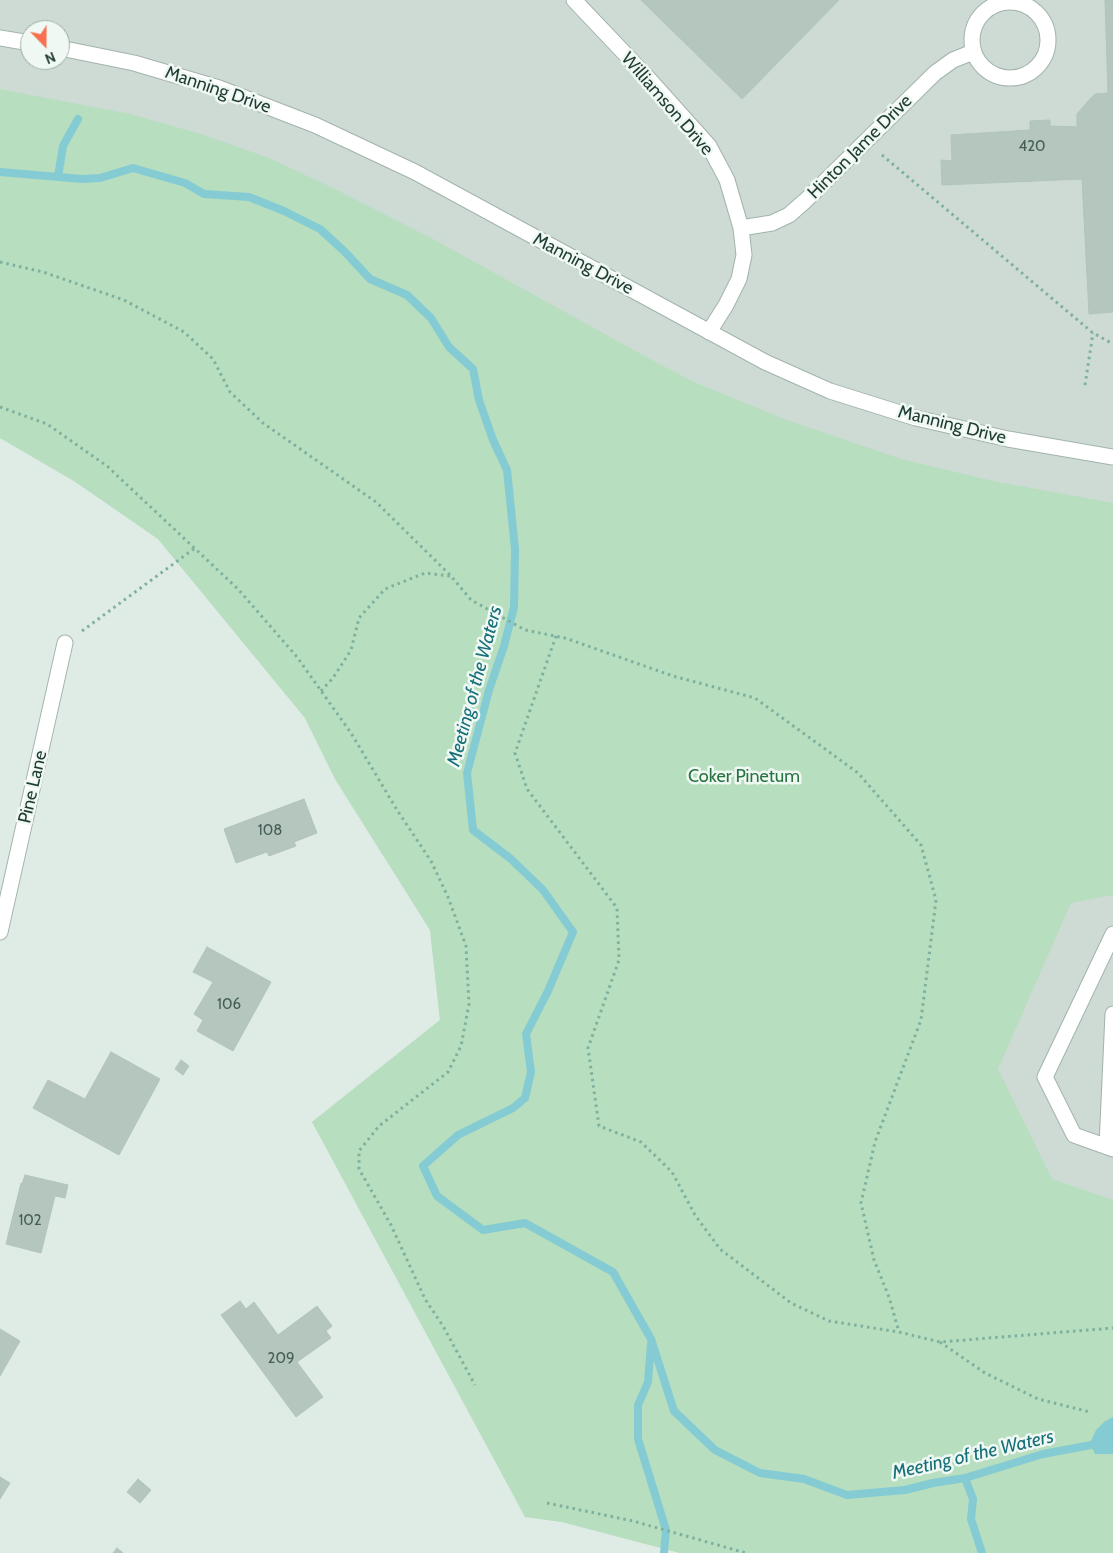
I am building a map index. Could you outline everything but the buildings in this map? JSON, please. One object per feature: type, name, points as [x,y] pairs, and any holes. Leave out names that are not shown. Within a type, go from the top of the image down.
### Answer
[{"type":"street","name":"Williamson Drive","points":[[574,0],[648,78],[708,146],[727,180],[741,228],[744,255],[739,279],[709,332]]},
{"type":"street","points":[[1016,1],[1028,5],[1038,13],[1046,24],[1049,36],[1046,54],[1035,69],[1024,76],[1012,78],[999,77],[979,63],[973,52],[971,39],[974,26],[981,15],[991,7],[1002,2],[1016,1]]},
{"type":"street","points":[[0,38],[20,41]]},
{"type":"street","name":"Manning Drive","points":[[70,50],[134,63],[219,88],[315,125],[415,172],[765,362],[830,391],[916,418],[1008,440],[1113,457]]},
{"type":"street","name":"Hinton Jame Drive","points":[[741,228],[772,223],[789,215],[805,202],[935,73],[953,60],[973,52]]},
{"type":"street","name":"Pine Lane","points":[[0,932],[65,643]]},
{"type":"street","points":[[1113,934],[1045,1077],[1074,1135],[1110,1148],[1113,1014]]},
{"type":"path","points":[[866,142],[1094,333],[1113,344]]},
{"type":"path","points":[[0,262],[43,272],[124,300],[184,332],[213,359],[230,392],[263,423],[376,502],[451,576],[471,600],[526,630],[565,638],[673,676],[755,698],[858,773],[921,845],[936,900],[921,1020],[875,1142],[861,1203],[874,1260],[899,1332]]},
{"type":"path","points":[[1085,385],[1094,333]]},
{"type":"path","points":[[0,407],[47,424],[106,466],[238,589],[297,657],[351,733],[396,810],[431,861],[448,897],[466,946],[470,1004],[461,1046],[448,1072],[379,1126],[359,1151],[359,1169],[390,1225],[425,1299],[443,1326],[475,1386]]},
{"type":"path","points":[[65,643],[195,548]]},
{"type":"path","points":[[321,691],[333,678],[351,650],[358,618],[385,589],[425,573],[451,576]]},
{"type":"path","points":[[556,636],[515,753],[527,789],[617,908],[619,960],[588,1048],[599,1126],[641,1142],[672,1172],[695,1215],[720,1249],[791,1302],[830,1321],[899,1332],[940,1342],[1113,1328]]},
{"type":"path","points":[[940,1342],[985,1373],[1038,1399],[1090,1412]]},
{"type":"path","points":[[547,1503],[633,1521],[746,1553]]},
{"type":"shaded area","name":"Coker Pinetum","points":[[0,0],[1113,0],[1113,1553],[680,1553],[562,1522],[525,1517],[461,1382],[312,1122],[440,1020],[430,930],[335,779],[305,718],[158,539],[74,481],[0,438]]},
{"type":"green space","name":"Coker Pinetum","points":[[0,89],[130,114],[201,134],[269,158],[433,239],[694,382],[784,419],[901,459],[993,481],[1113,503],[1113,895],[1071,903],[998,1069],[1052,1179],[1113,1200],[1113,1553],[680,1553],[562,1522],[525,1517],[312,1122],[440,1020],[430,930],[335,779],[305,718],[158,539],[74,481],[0,438]]},
{"type":"water","points":[[1113,1417],[1113,1454],[1095,1454],[1090,1443],[1096,1430]]},
{"type":"waterway","points":[[58,177],[63,146],[78,119]]},
{"type":"waterway","name":"Meeting of the Waters","points":[[0,172],[82,179],[100,178],[133,168],[185,183],[204,194],[249,197],[284,211],[320,229],[370,279],[407,295],[431,318],[449,347],[473,369],[479,400],[493,440],[507,470],[515,549],[514,607],[467,773],[473,830],[511,859],[543,890],[573,932],[548,991],[526,1034],[531,1072],[525,1098],[513,1108],[458,1135],[423,1166],[437,1196],[483,1230],[525,1223],[613,1272],[651,1339],[674,1411],[715,1450],[760,1473],[804,1479],[847,1495],[905,1490],[965,1478],[1043,1454],[1113,1441]]},
{"type":"waterway","points":[[651,1344],[648,1382],[638,1405],[638,1439],[666,1530],[664,1553]]},
{"type":"waterway","points":[[965,1478],[973,1499],[971,1519],[982,1553]]}]
